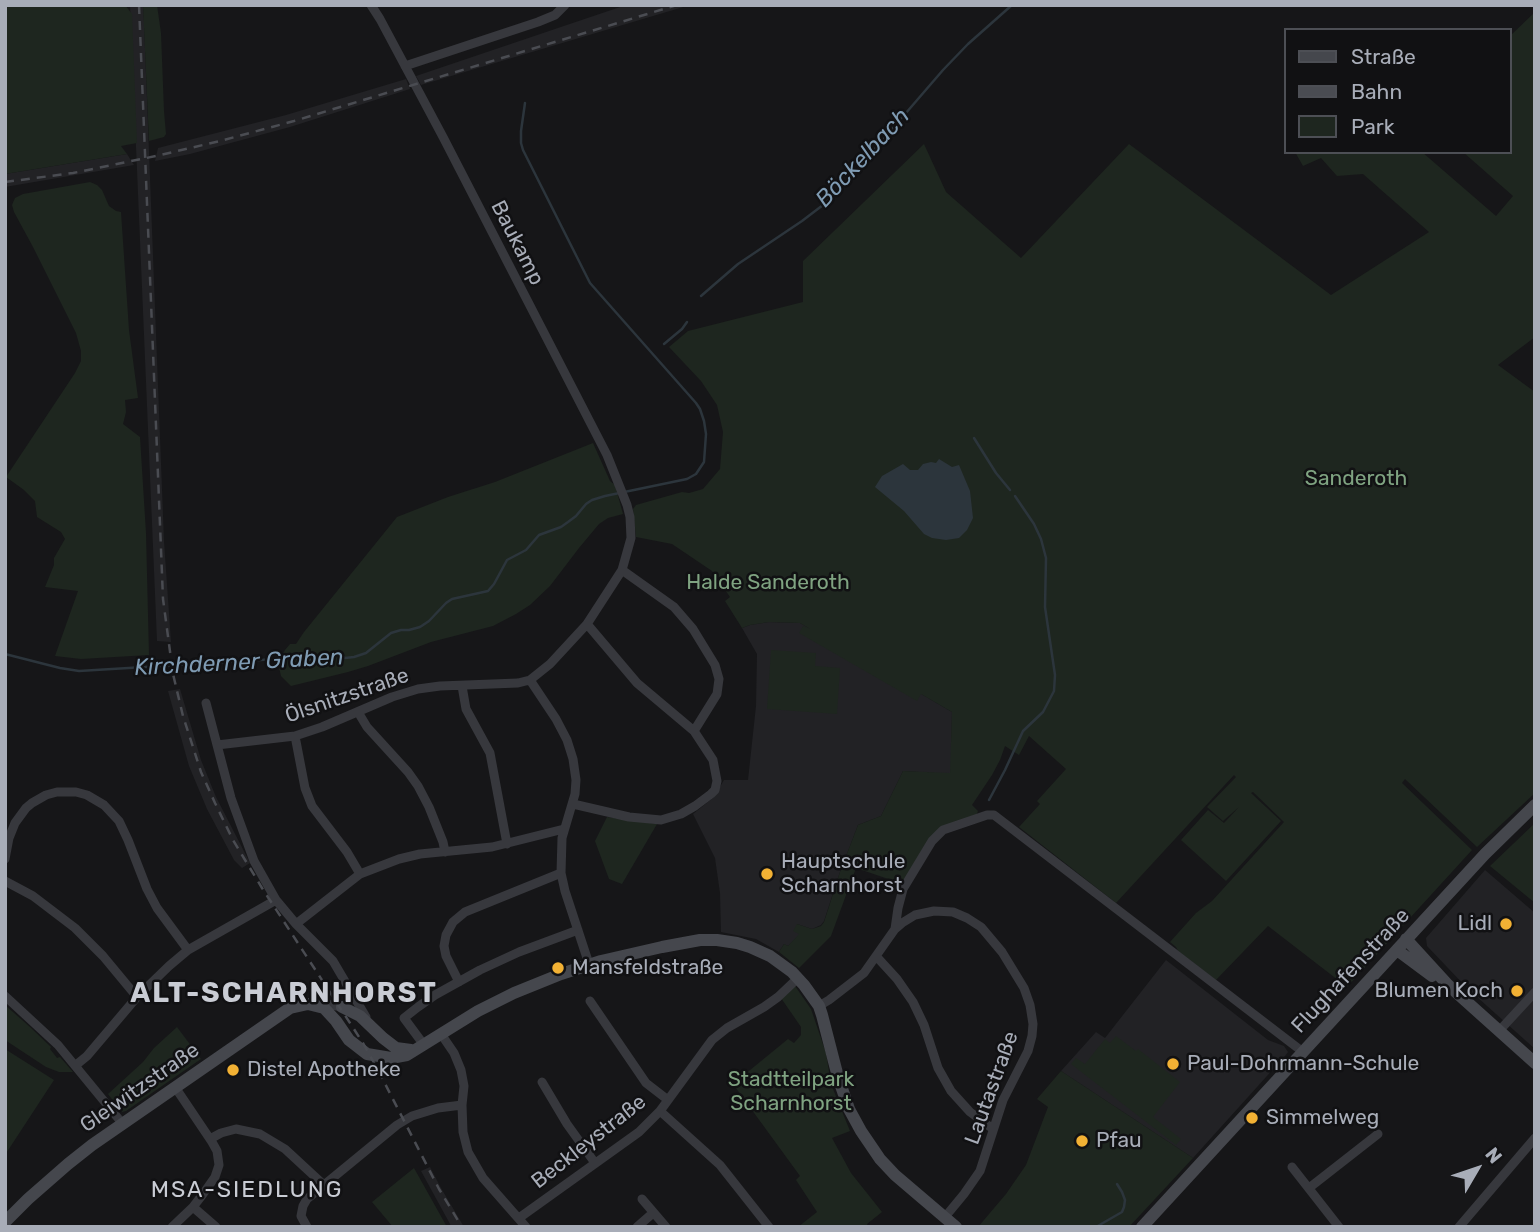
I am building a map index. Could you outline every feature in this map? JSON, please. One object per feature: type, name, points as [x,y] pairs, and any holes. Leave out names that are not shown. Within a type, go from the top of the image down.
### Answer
[{"type":"street","name":"Baukamp","points":[[371,5],[443,137],[598,436],[620,485],[630,517],[632,538],[622,570]]},
{"type":"street","points":[[405,66],[538,22],[555,15],[565,5]]},
{"type":"street","points":[[589,964],[561,873],[561,847],[573,804],[576,780],[571,750],[549,707],[530,680],[550,664],[587,624],[622,570],[674,607],[693,629],[715,665],[719,679],[717,694],[695,732]]},
{"type":"street","points":[[573,804],[629,817],[662,820],[695,806],[715,790],[718,781],[713,760],[695,732],[637,683],[587,624]]},
{"type":"street","name":"Ölsnitzstraße","points":[[217,745],[295,736],[408,691],[440,686],[518,683],[530,680]]},
{"type":"street","points":[[462,686],[466,709],[489,753],[507,844]]},
{"type":"street","points":[[206,703],[236,818],[254,861],[276,900],[333,961],[370,1024]]},
{"type":"street","points":[[358,712],[418,786],[429,807],[445,852]]},
{"type":"street","points":[[295,736],[305,788],[312,806],[360,874]]},
{"type":"street","points":[[5,859],[15,823],[32,803],[57,792],[86,795],[104,805],[119,821],[157,908],[188,950]]},
{"type":"street","name":"Flughafenstraße","points":[[1142,1227],[1485,854],[1535,805]]},
{"type":"street","points":[[895,929],[903,889],[932,841],[943,830],[994,815],[1303,1052]]},
{"type":"street","points":[[296,924],[360,874],[404,857],[507,844],[565,830]]},
{"type":"street","points":[[459,982],[449,964],[444,946],[453,922],[486,902],[561,873]]},
{"type":"street","points":[[5,881],[33,896],[75,928],[103,956],[137,997]]},
{"type":"street","points":[[76,1065],[87,1056],[137,997],[188,950],[276,900]]},
{"type":"street","name":"Lautastraße","points":[[818,1006],[858,978],[895,929],[922,912],[944,911],[967,918],[981,927],[996,944],[1024,988],[1032,1014],[1032,1036],[1024,1060],[1003,1100],[980,1171],[945,1217]]},
{"type":"street","points":[[420,1048],[404,1018],[433,996],[519,952],[578,930]]},
{"type":"street","points":[[1406,939],[1448,985],[1535,1063]]},
{"type":"street","points":[[309,1003],[324,1008],[354,1045],[367,1054],[391,1058],[407,1055],[478,1011],[513,993],[589,964],[700,940],[737,943],[760,950],[779,961],[798,978],[818,1006],[844,1097],[860,1131],[895,1175],[956,1227]]},
{"type":"street","points":[[1397,950],[1441,983],[1448,985]]},
{"type":"street","points":[[876,957],[897,979],[913,1002],[938,1068],[951,1091],[970,1112],[993,1129]]},
{"type":"street","name":"Beckleystraße","points":[[519,1218],[639,1132],[660,1111],[712,1040],[778,997],[798,978]]},
{"type":"street","points":[[337,1023],[346,993],[345,981]]},
{"type":"street","points":[[1499,1031],[1535,992]]},
{"type":"street","points":[[5,996],[37,1024],[76,1065],[122,1123]]},
{"type":"street","points":[[590,1001],[646,1083],[668,1100]]},
{"type":"street","name":"Gleiwitzstraße","points":[[5,1222],[68,1164],[122,1123],[284,1011],[297,1005],[318,1002],[350,1009],[396,1048],[420,1048]]},
{"type":"street","points":[[441,1034],[460,1066],[464,1086],[462,1105],[468,1152],[483,1178],[526,1227]]},
{"type":"street","points":[[378,1056],[384,1043],[383,1038]]},
{"type":"street","points":[[542,1082],[594,1163]]},
{"type":"street","points":[[172,1227],[193,1207],[215,1177],[219,1165],[217,1151],[174,1087]]},
{"type":"street","points":[[305,1226],[301,1216],[307,1199],[397,1125],[412,1116],[438,1108],[462,1105]]},
{"type":"street","points":[[660,1111],[720,1165],[769,1227]]},
{"type":"street","points":[[210,1139],[236,1129],[260,1134],[285,1149],[325,1186]]},
{"type":"street","points":[[1309,1188],[1378,1134]]},
{"type":"street","points":[[1459,1227],[1535,1139]]},
{"type":"street","points":[[1292,1167],[1339,1227]]},
{"type":"street","points":[[642,1199],[666,1227]]},
{"type":"street","points":[[193,1207],[216,1227]]},
{"type":"street","points":[[637,1227],[653,1213]]},
{"type":"shaded area","points":[[130,5],[143,5],[164,541],[171,642],[157,641]]},
{"type":"shaded area","points":[[626,5],[690,5],[421,85],[416,76]]},
{"type":"shaded area","points":[[406,79],[410,89],[290,127],[155,161],[158,148],[286,115]]},
{"type":"shaded area","points":[[127,154],[134,165],[5,187],[5,174]]},
{"type":"shaded area","points":[[939,459],[952,467],[959,465],[970,491],[973,518],[959,538],[946,540],[924,534],[904,511],[875,487],[882,476],[903,464],[910,470],[918,470],[923,464],[936,463]]},
{"type":"shaded area","points":[[769,622],[800,623],[952,712],[951,774],[903,771],[881,816],[858,825],[824,921],[812,929],[797,924],[800,934],[788,946],[784,944],[779,952],[756,939],[721,932],[720,893],[715,858],[693,814],[714,797],[724,780],[748,780],[756,706],[757,654],[742,628]]},
{"type":"shaded area","points":[[180,689],[201,760],[216,797],[250,863],[242,868],[234,860],[207,809],[189,766],[168,691]]},
{"type":"shaded area","points":[[1485,870],[1535,913],[1535,1049],[1467,988],[1427,946],[1426,938]]},
{"type":"shaded area","name":"Paul-Dohrmann-Schule","points":[[1166,960],[1268,1040],[1284,1046],[1288,1052],[1193,1158],[1061,1071],[1096,1032],[1105,1038]]},
{"type":"shaded area","points":[[430,1167],[464,1227],[451,1227],[421,1171]]},
{"type":"green space","points":[[5,5],[125,5],[132,14],[137,143],[121,146],[127,154],[5,174]]},
{"type":"green space","points":[[143,5],[157,5],[166,134],[149,141]]},
{"type":"green space","points":[[1535,12],[1535,337],[1498,365],[1535,392],[1535,793],[1477,847],[1405,779],[1402,783],[1472,850],[1347,987],[1268,926],[1216,980],[1170,942],[1196,913],[1212,901],[1284,822],[1251,793],[1281,821],[1226,881],[1181,840],[1208,810],[1224,823],[1239,807],[1223,821],[1207,807],[1236,777],[1234,775],[1116,903],[1019,827],[1040,804],[1037,801],[1066,769],[1029,736],[1019,755],[1005,746],[992,775],[972,805],[978,811],[976,816],[942,828],[903,884],[856,868],[831,936],[799,968],[779,952],[784,944],[788,946],[799,934],[793,931],[797,924],[812,929],[824,922],[858,825],[881,816],[903,771],[950,773],[952,712],[921,694],[917,701],[799,633],[803,626],[810,629],[800,623],[769,622],[742,628],[725,601],[730,597],[712,571],[672,544],[636,537],[633,509],[636,505],[703,489],[720,469],[723,432],[717,405],[701,381],[669,347],[688,331],[803,302],[803,261],[924,144],[946,192],[1021,258],[1129,144],[1331,295],[1429,232],[1363,174],[1337,176],[1321,158],[1303,166],[1296,154],[1424,154],[1496,216],[1513,196],[1465,154],[1512,154],[1512,34]]},
{"type":"green space","points":[[90,182],[102,190],[109,206],[121,212],[129,330],[138,398],[125,400],[123,424],[140,437],[149,655],[81,659],[55,656],[78,591],[45,587],[54,558],[65,539],[61,532],[37,517],[35,501],[6,477],[81,361],[76,333],[12,205],[15,198],[23,194]]},
{"type":"green space","points":[[593,443],[610,481],[615,485],[623,514],[599,524],[550,586],[530,605],[493,626],[431,642],[348,672],[291,686],[281,676],[278,663],[285,650],[290,644],[296,644],[397,517]]},
{"type":"green space","points":[[771,650],[816,653],[815,666],[840,668],[837,714],[767,709]]},
{"type":"green space","points":[[607,817],[657,824],[622,884],[609,879],[595,841]]},
{"type":"green space","points":[[1535,823],[1535,903],[1490,866]]},
{"type":"green space","name":"Stadtteilpark Scharnhorst","points":[[795,986],[811,1009],[826,1053],[831,1084],[850,1131],[832,1138],[851,1173],[882,1212],[867,1224],[868,1227],[798,1227],[817,1212],[796,1180],[800,1176],[733,1084],[788,1039],[794,1043],[801,1035],[801,1027],[781,998]]},
{"type":"green space","points":[[5,1005],[51,1047],[57,1058],[60,1057],[73,1072],[59,1072],[46,1067],[5,1040]]},
{"type":"green space","points":[[177,1027],[201,1059],[122,1112],[108,1094]]},
{"type":"green space","points":[[1116,1036],[1136,1051],[1138,1049],[1180,1082],[1153,1117],[1181,1139],[1176,1145],[1071,1064],[1076,1058],[1085,1064],[1105,1039],[1110,1043]]},
{"type":"green space","points":[[5,1049],[54,1080],[5,1155]]},
{"type":"green space","points":[[1061,1071],[1193,1158],[1129,1227],[978,1227],[1026,1165],[1048,1107],[1037,1099]]},
{"type":"green space","points":[[414,1168],[447,1227],[393,1227],[372,1202]]},
{"type":"waterway","name":"Böckelbach","points":[[701,296],[738,264],[823,205],[843,186],[943,70],[1012,5]]},
{"type":"waterway","name":"Kirchderner Graben","points":[[5,654],[79,671],[293,658],[319,661],[334,655],[354,657],[366,653],[391,633],[420,627],[452,599],[488,591],[507,560],[526,550],[539,535],[561,527],[592,500],[687,479],[696,474],[704,462],[706,434],[700,409],[590,283],[523,150],[521,131],[525,103]]},
{"type":"waterway","name":"Böckelbach","points":[[664,344],[687,322]]},
{"type":"waterway","points":[[974,438],[1010,490]]},
{"type":"waterway","points":[[989,800],[1023,731],[1043,712],[1054,691],[1055,675],[1045,607],[1046,558],[1034,524],[1015,496]]},
{"type":"waterway","points":[[1096,1227],[1122,1212],[1125,1200],[1117,1184]]},
{"type":"railway","points":[[139,5],[163,599],[173,674],[183,716],[201,772],[233,840],[363,1043],[439,1189],[462,1227]]},
{"type":"railway","points":[[5,182],[73,173],[220,141],[677,5]]},
{"type":"place","name":"Hauptschule Scharnhorst","points":[[767,874]]},
{"type":"place","name":"Lidl","points":[[1506,924]]},
{"type":"place","name":"Mansfeldstraße","points":[[558,968]]},
{"type":"place","name":"Blumen Koch","points":[[1517,991]]},
{"type":"place","name":"Paul-Dohrmann-Schule","points":[[1173,1064]]},
{"type":"place","name":"Distel Apotheke","points":[[233,1070]]},
{"type":"place","name":"Simmelweg","points":[[1252,1118]]},
{"type":"place","name":"Pfau","points":[[1082,1141]]},
{"type":"district","name":"ALT-SCHARNHORST","points":[[284,994]]},
{"type":"district","name":"MSA-SIEDLUNG","points":[[247,1190]]},
{"type":"park label","name":"Sanderoth","points":[[1356,479]]},
{"type":"park label","name":"Halde Sanderoth","points":[[768,583]]}]
